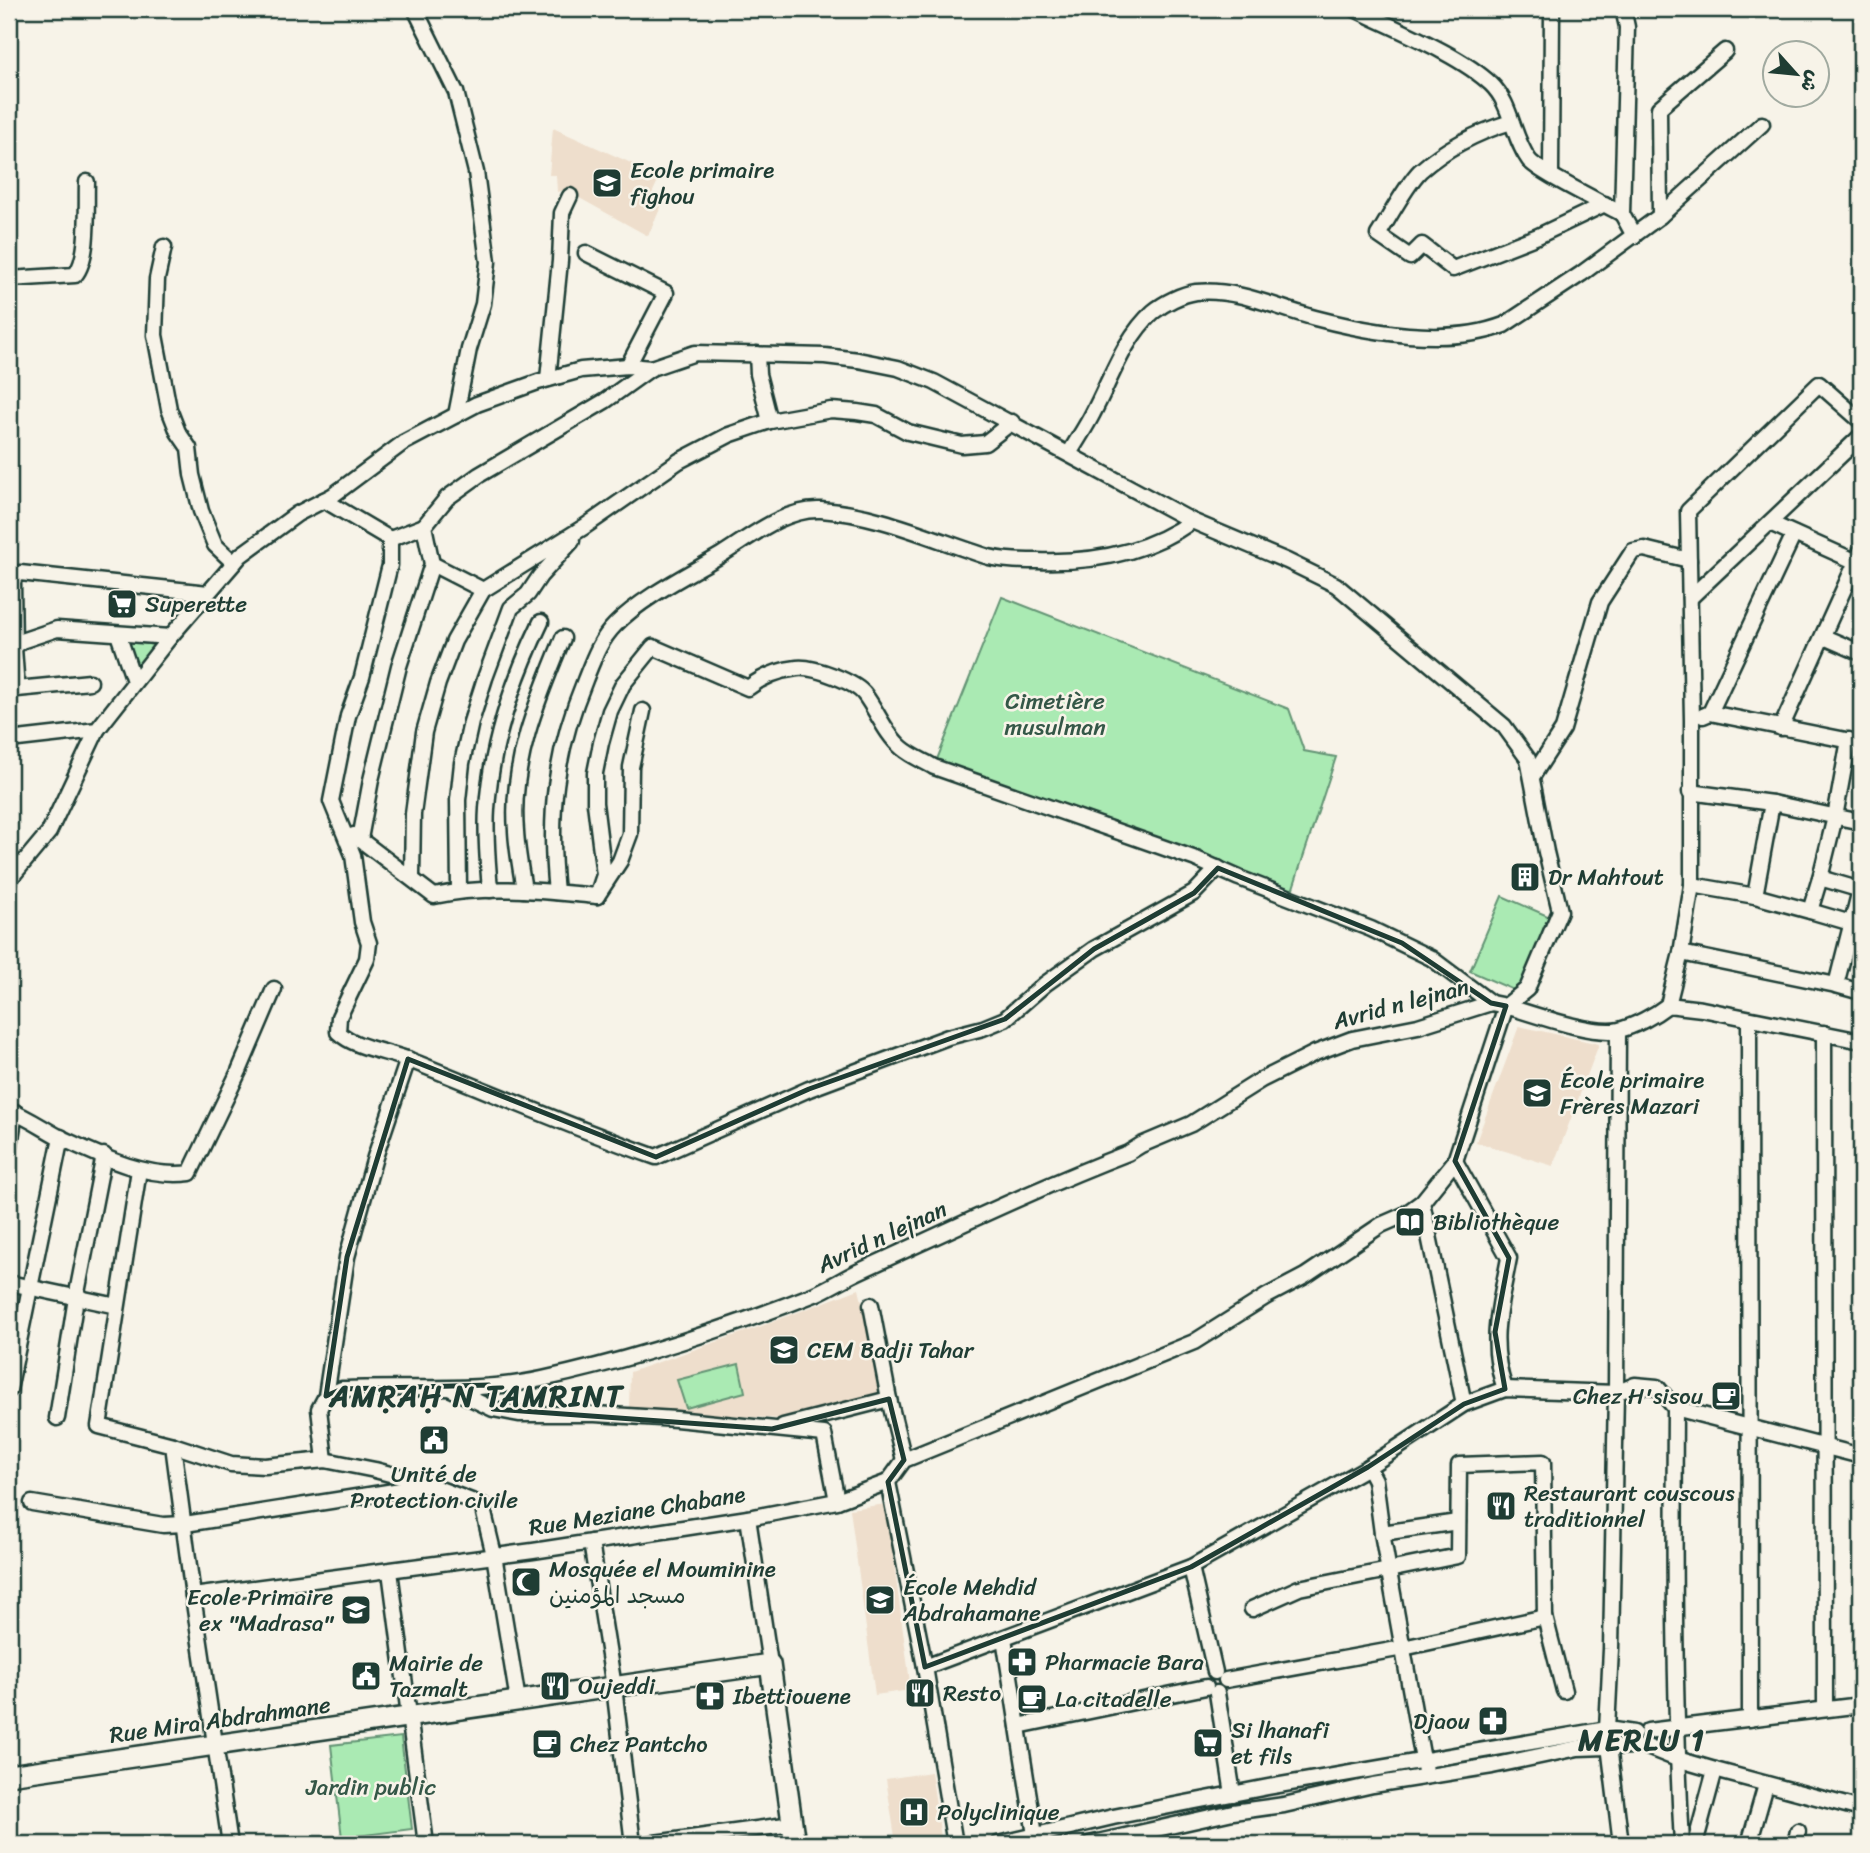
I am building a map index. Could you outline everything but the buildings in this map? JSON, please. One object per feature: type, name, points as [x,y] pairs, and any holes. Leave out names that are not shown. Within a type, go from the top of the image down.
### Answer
[{"type":"main road","name":"Rue Mira Abdrahmane","points":[[9,1775],[770,1664]]},
{"type":"main road","points":[[770,1664],[795,1844]]},
{"type":"street","points":[[415,9],[457,92],[476,172],[488,262],[483,304],[469,349],[456,415]]},
{"type":"street","points":[[1355,9],[1465,64],[1492,84],[1501,96],[1530,161],[1622,214]]},
{"type":"street","points":[[1552,9],[1552,174]]},
{"type":"street","points":[[1623,9],[1627,27],[1622,214],[1634,236]]},
{"type":"street","points":[[1660,216],[1660,107],[1725,51]]},
{"type":"street","points":[[1511,122],[1485,130],[1455,145],[1419,173],[1378,235],[1410,257],[1422,245],[1453,269],[1538,236],[1605,204]]},
{"type":"street","points":[[1069,454],[1138,330],[1154,312],[1174,299],[1196,292],[1233,295],[1315,318],[1405,334],[1470,335],[1504,325],[1660,216],[1762,124]]},
{"type":"street","points":[[9,279],[75,275],[80,269],[85,239],[87,182]]},
{"type":"street","points":[[548,379],[560,261],[562,212],[570,196]]},
{"type":"street","points":[[164,247],[155,308],[155,335],[169,409],[178,432],[189,448],[192,475],[201,511],[215,545],[234,563]]},
{"type":"street","points":[[586,253],[666,293],[628,366]]},
{"type":"street","points":[[390,539],[424,526],[447,498],[479,475],[606,401],[651,368],[695,353],[825,356],[898,368],[934,382],[1012,422],[1192,521],[1336,585],[1504,726],[1528,760],[1560,911],[1527,989],[1499,1004],[1455,1161],[1422,1202],[1404,1215],[1381,1225],[1306,1276],[1194,1342],[904,1460],[888,1482],[925,1667],[955,1844]]},
{"type":"street","points":[[757,354],[758,374],[770,421]]},
{"type":"street","points":[[9,880],[49,832],[97,730],[170,637],[241,555],[403,443],[477,404],[581,370],[628,366],[651,368]]},
{"type":"street","points":[[597,895],[604,875],[595,803],[595,773],[601,743],[610,711],[623,684],[653,647],[748,688],[780,671],[800,667],[844,679],[864,692],[901,748],[934,767],[1067,812],[1218,868],[1402,943],[1431,958],[1499,1004],[1596,1030],[1618,1031],[1668,1005],[1681,953],[1692,885],[1688,511],[1819,384],[1861,421]]},
{"type":"street","points":[[412,877],[413,814],[424,732],[454,641],[483,590],[584,527],[679,461],[729,435],[770,421],[831,410],[857,412],[876,415],[908,432],[962,445],[985,443],[1012,422]]},
{"type":"street","points":[[1690,598],[1861,436]]},
{"type":"street","points":[[324,500],[390,539]]},
{"type":"street","points":[[556,892],[552,815],[558,774],[567,725],[597,649],[607,634],[628,613],[767,526],[794,514],[830,511],[900,526],[992,558],[1053,562],[1113,556],[1139,550],[1164,539],[1192,521]]},
{"type":"street","points":[[1770,523],[1860,559],[1781,728]]},
{"type":"street","points":[[360,839],[393,690],[432,564],[424,526]]},
{"type":"street","points":[[460,890],[458,800],[462,764],[471,722],[485,678],[511,608],[528,594],[540,576],[584,527]]},
{"type":"street","points":[[1710,713],[1794,534]]},
{"type":"street","points":[[390,539],[390,565],[362,677],[348,716],[331,801],[353,855],[362,922],[369,943],[367,959],[339,1017],[338,1032],[346,1040],[408,1059],[656,1157],[809,1089],[948,1037],[1005,1019],[1045,984],[1094,949],[1194,893],[1218,868]]},
{"type":"street","points":[[1532,777],[1563,729],[1600,603],[1633,551],[1644,550],[1689,560]]},
{"type":"street","points":[[432,564],[483,590]]},
{"type":"street","points":[[90,682],[13,690],[12,582],[15,576],[20,573],[208,593]]},
{"type":"street","points":[[490,890],[487,810],[492,766],[514,686],[541,622]]},
{"type":"street","points":[[14,648],[21,641],[57,629],[170,637]]},
{"type":"street","points":[[118,634],[134,681]]},
{"type":"street","points":[[1825,637],[1861,653]]},
{"type":"street","points":[[524,890],[515,829],[522,750],[547,675],[563,638]]},
{"type":"street","points":[[597,895],[620,861],[630,834],[631,767],[643,710]]},
{"type":"street","points":[[1692,720],[1710,713],[1855,741],[1810,911]]},
{"type":"street","points":[[9,740],[97,730]]},
{"type":"street","points":[[1690,792],[1772,803],[1861,822]]},
{"type":"street","points":[[1755,896],[1772,803]]},
{"type":"street","points":[[341,827],[412,877],[434,896],[460,890],[524,890],[597,895]]},
{"type":"street","points":[[1820,878],[1861,890],[1836,985]]},
{"type":"street","points":[[1692,885],[1755,896],[1851,923]]},
{"type":"street","points":[[1681,953],[1861,992]]},
{"type":"street","points":[[9,1152],[12,1111],[61,1137],[139,1170],[176,1175],[190,1173],[239,1071],[274,989]]},
{"type":"street","name":"Avrid n lejnan","points":[[326,1396],[342,1389],[448,1388],[540,1379],[648,1353],[818,1293],[858,1271],[930,1240],[1008,1201],[1128,1153],[1141,1144],[1191,1124],[1261,1080],[1315,1053],[1352,1039],[1418,1026],[1499,1004]]},
{"type":"street","points":[[1668,1005],[1702,1009],[1861,1041]]},
{"type":"street","points":[[1749,1019],[1750,1719]]},
{"type":"street","points":[[1618,1031],[1616,1393],[1607,1729],[1621,1844]]},
{"type":"street","points":[[1824,1034],[1825,1709]]},
{"type":"street","points":[[325,1460],[319,1409],[326,1396],[347,1257],[375,1157],[408,1059]]},
{"type":"street","points":[[9,1390],[61,1137]]},
{"type":"street","points":[[57,1418],[76,1298],[104,1155]]},
{"type":"street","points":[[1455,1161],[1509,1258],[1495,1332],[1499,1371],[1505,1389]]},
{"type":"street","points":[[139,1170],[99,1426],[173,1445],[231,1464],[265,1466],[325,1460],[375,1470],[431,1485],[482,1505],[494,1555],[517,1701]]},
{"type":"street","points":[[1422,1202],[1464,1404]]},
{"type":"street","points":[[9,1283],[117,1306]]},
{"type":"street","points":[[872,1305],[889,1399],[904,1460]]},
{"type":"street","points":[[489,1385],[493,1409]]},
{"type":"street","points":[[925,1667],[1191,1567],[1368,1467],[1464,1404],[1505,1389],[1616,1393],[1635,1385],[1657,1387],[1675,1408],[1861,1456]]},
{"type":"street","points":[[448,1388],[493,1409],[519,1414],[595,1414],[676,1419],[824,1434],[837,1501]]},
{"type":"street","points":[[772,1429],[889,1399]]},
{"type":"street","points":[[1675,1408],[1676,1728],[1682,1844]]},
{"type":"street","points":[[173,1445],[230,1844]]},
{"type":"street","points":[[1251,1609],[1299,1588],[1458,1556],[1459,1465],[1543,1462],[1545,1617],[1564,1690]]},
{"type":"street","points":[[1368,1467],[1375,1480],[1382,1533],[1425,1770]]},
{"type":"street","name":"Rue Meziane Chabane","points":[[193,1596],[390,1571],[748,1518],[837,1501],[888,1482]]},
{"type":"street","points":[[32,1503],[163,1525],[185,1524],[431,1485]]},
{"type":"street","points":[[748,1518],[770,1664]]},
{"type":"street","points":[[1382,1533],[1458,1522]]},
{"type":"street","points":[[591,1542],[614,1687],[634,1844]]},
{"type":"street","points":[[1018,1726],[1224,1690],[1191,1567]]},
{"type":"street","points":[[390,1571],[426,1844]]},
{"type":"street","points":[[1221,1676],[1403,1648],[1545,1617]]},
{"type":"street","points":[[1004,1639],[1035,1835]]},
{"type":"street","points":[[1212,1690],[1233,1794]]},
{"type":"street","points":[[998,1844],[1233,1794],[1425,1770],[1492,1766],[1578,1748],[1641,1740],[1676,1728],[1861,1705]]},
{"type":"street","points":[[1089,1844],[1607,1729],[1641,1740],[1677,1759],[1861,1809]]},
{"type":"street","points":[[1695,1844],[1715,1770]]},
{"type":"street","points":[[1749,1844],[1766,1785]]},
{"type":"street","points":[[647,1844],[792,1824]]},
{"type":"highlighted area","points":[[1218,868],[1402,943],[1491,1003],[1506,1006],[1455,1161],[1509,1258],[1495,1332],[1505,1389],[1464,1404],[1368,1467],[1191,1567],[925,1667],[888,1482],[904,1460],[889,1399],[772,1429],[493,1409],[489,1385],[342,1389],[326,1396],[347,1257],[408,1059],[656,1157],[809,1089],[1005,1019],[1094,949],[1194,893]]},
{"type":"shaded area","name":"Ecole primaire fighou","points":[[553,128],[660,176],[652,194],[664,200],[648,236],[565,190],[557,192],[556,175],[549,175]]},
{"type":"shaded area","name":"École primaire Frères Mazari","points":[[1519,1026],[1599,1044],[1553,1166],[1476,1142]]},
{"type":"shaded area","name":"CEM Badji Tahar","points":[[859,1289],[883,1391],[798,1420],[629,1408],[630,1372]]},
{"type":"shaded area","name":"École Mehdid Abdrahamane","points":[[886,1504],[911,1690],[875,1695],[850,1509]]},
{"type":"shaded area","name":"Polyclinique","points":[[931,1772],[942,1844],[896,1844],[886,1779]]},
{"type":"green space","name":"Cimetière musulman","points":[[1002,597],[1289,709],[1304,751],[1336,757],[1292,891],[934,767]]},
{"type":"green space","points":[[128,641],[155,645],[137,666]]},
{"type":"green space","points":[[1502,896],[1550,917],[1518,992],[1470,971]]},
{"type":"green space","points":[[739,1364],[745,1392],[686,1408],[677,1380]]},
{"type":"green space","name":"Jardin public","points":[[401,1737],[412,1829],[342,1838],[331,1745]]},
{"type":"place","name":"Ecole primaire fighou","points":[[607,183]]},
{"type":"place","name":"Superette","points":[[122,604]]},
{"type":"place","name":"Dr Mahtout","points":[[1525,877]]},
{"type":"place","name":"École primaire Frères Mazari","points":[[1537,1093]]},
{"type":"place","name":"Bibliothèque","points":[[1410,1222]]},
{"type":"place","name":"CEM Badji Tahar","points":[[784,1350]]},
{"type":"place","name":"Chez H'sisou","points":[[1726,1396]]},
{"type":"place","name":"Unité de Protection civile","points":[[434,1440]]},
{"type":"place","name":"Restaurant couscous traditionnel","points":[[1501,1506]]},
{"type":"place","name":"Mosquée el Mouminine مسجد المؤمنين","points":[[526,1582]]},
{"type":"place","name":"École Mehdid Abdrahamane","points":[[880,1600]]},
{"type":"place","name":"Ecole Primaire ex \"Madrasa\"","points":[[356,1610]]},
{"type":"place","name":"Pharmacie Bara","points":[[1022,1662]]},
{"type":"place","name":"Mairie de Tazmalt","points":[[366,1676]]},
{"type":"place","name":"Oujeddi","points":[[555,1686]]},
{"type":"place","name":"Resto","points":[[920,1693]]},
{"type":"place","name":"Ibettiouene","points":[[710,1696]]},
{"type":"place","name":"La citadelle","points":[[1032,1699]]},
{"type":"place","name":"Djaou","points":[[1493,1721]]},
{"type":"place","name":"Si lhanafi et fils","points":[[1208,1743]]},
{"type":"place","name":"Chez Pantcho","points":[[547,1744]]},
{"type":"place","name":"Polyclinique","points":[[914,1812]]},
{"type":"district","name":"AMṚAḤ N TAMRINT","points":[[477,1396]]},
{"type":"district","name":"MERLU 1","points":[[1642,1740]]}]
